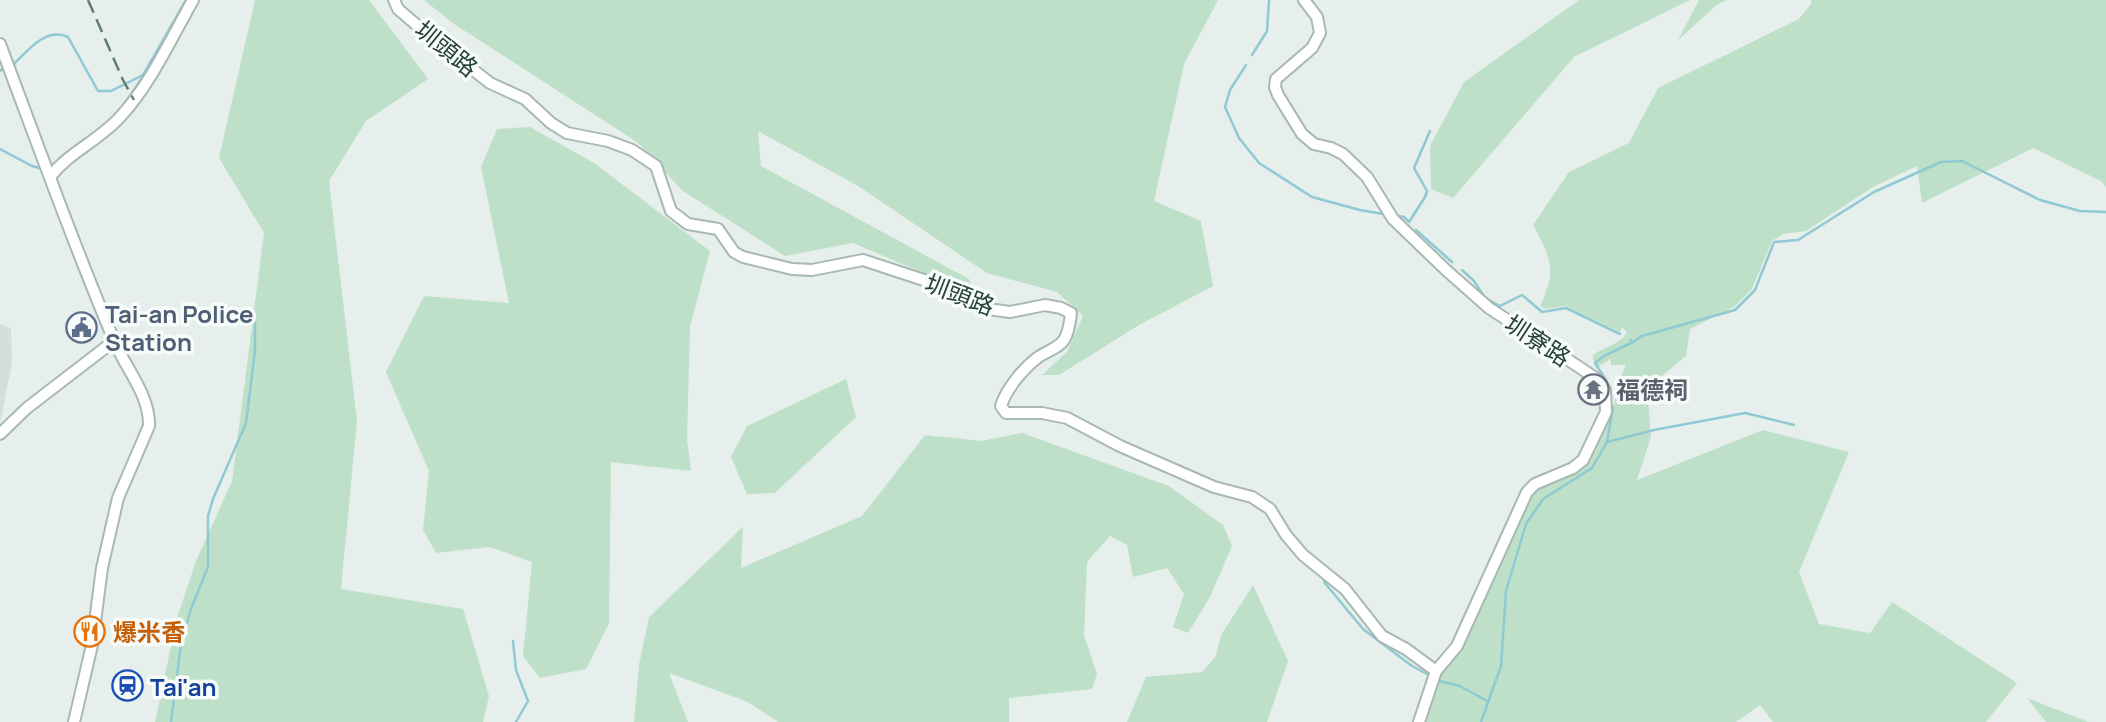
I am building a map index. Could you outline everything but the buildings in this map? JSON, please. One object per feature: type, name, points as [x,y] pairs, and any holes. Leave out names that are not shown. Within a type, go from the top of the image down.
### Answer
[{"type":"street","points":[[50,177],[59,165],[119,119],[141,91],[193,0]]},
{"type":"street","name":"圳頭路","points":[[394,0],[398,9],[490,83],[525,99],[551,123],[567,133],[608,141],[632,150],[656,166],[671,211],[688,224],[718,229],[734,252],[743,257],[792,269],[812,270],[863,260],[939,285],[988,309],[1010,312],[1045,305],[1071,313],[1069,329],[1063,342],[1026,368],[1007,394],[1001,407],[1006,413],[1042,413],[1067,418],[1120,446],[1191,478],[1252,497],[1270,509],[1286,535],[1303,555],[1345,589],[1382,636],[1406,649],[1436,671]]},
{"type":"street","name":"圳寮路","points":[[1304,0],[1317,17],[1320,33],[1312,48],[1276,79],[1275,87],[1302,134],[1314,144],[1343,154],[1367,177],[1393,219],[1489,308],[1598,380],[1605,390],[1606,412],[1583,460],[1573,468],[1535,484],[1527,492],[1492,564],[1458,646],[1436,671],[1419,722]]},
{"type":"street","points":[[0,44],[114,341],[144,399],[149,416],[149,426],[118,498],[102,568],[92,645],[74,722]]},
{"type":"street","points":[[0,434],[27,408],[114,341]]},
{"type":"shaded area","points":[[0,324],[11,328],[12,363],[0,424]]},
{"type":"green space","points":[[255,0],[369,0],[428,79],[366,121],[329,181],[357,421],[341,589],[463,609],[489,696],[483,722],[155,722],[177,618],[196,561],[232,481],[264,233],[219,158]]},
{"type":"green space","points":[[424,0],[1218,0],[1184,64],[1154,201],[1201,221],[1213,286],[1139,325],[1059,375],[1042,375],[1067,352],[1083,316],[1057,292],[987,273],[858,186],[758,131],[761,166],[969,279],[975,295],[853,243],[785,256],[683,191],[637,142],[454,24]]},
{"type":"green space","points":[[1579,0],[1690,0],[1574,57],[1453,198],[1431,189],[1430,146],[1464,82]]},
{"type":"green space","points":[[1699,0],[1727,0],[1718,4],[1678,40]]},
{"type":"green space","points":[[1811,0],[2106,0],[2106,187],[2101,181],[2033,148],[1922,203],[1917,166],[1873,187],[1806,231],[1783,234],[1772,241],[1752,289],[1734,307],[1690,329],[1686,356],[1647,388],[1651,437],[1637,480],[1763,430],[1849,452],[1799,572],[1819,624],[1870,633],[1892,602],[2017,683],[1986,722],[1773,722],[1760,705],[1736,722],[1422,722],[1434,682],[1529,494],[1537,486],[1585,463],[1614,404],[1626,365],[1611,365],[1611,359],[1599,366],[1593,359],[1593,355],[1624,336],[1627,332],[1622,327],[1620,332],[1566,306],[1545,309],[1540,306],[1549,283],[1550,264],[1533,225],[1569,172],[1629,143],[1658,88],[1799,19],[1811,4]]},
{"type":"green space","points":[[530,127],[594,163],[710,251],[690,327],[687,439],[691,471],[611,462],[609,623],[586,669],[540,678],[523,656],[532,562],[490,547],[436,553],[423,530],[429,471],[386,372],[424,296],[509,303],[481,167],[497,129]]},
{"type":"green space","points":[[846,379],[856,417],[775,493],[747,494],[731,457],[747,426]]},
{"type":"green space","points":[[1022,433],[1169,486],[1223,525],[1232,546],[1210,597],[1188,633],[1173,627],[1184,594],[1167,568],[1133,577],[1127,545],[1110,536],[1087,562],[1084,635],[1097,674],[1092,689],[1009,698],[1009,722],[778,722],[748,702],[669,673],[688,722],[634,722],[639,665],[649,617],[743,527],[741,568],[862,516],[925,435],[981,441]]},
{"type":"green space","points":[[1253,585],[1288,661],[1267,722],[1127,722],[1146,677],[1202,672],[1216,656],[1221,635]]},
{"type":"green space","points":[[2027,698],[2089,722],[2046,722]]},
{"type":"waterway","points":[[14,64],[45,37],[68,37],[98,91],[111,91],[143,75],[186,0]]},
{"type":"waterway","points":[[1252,55],[1267,31],[1269,0]]},
{"type":"waterway","points":[[1246,65],[1230,90],[1225,107],[1239,138],[1259,163],[1312,197],[1383,214]]},
{"type":"waterway","points":[[126,102],[142,78]]},
{"type":"waterway","points":[[1409,222],[1427,191],[1414,168],[1430,131]]},
{"type":"waterway","points":[[0,149],[43,169]]},
{"type":"waterway","points":[[1633,342],[1642,336],[1735,310],[1755,290],[1774,242],[1798,240],[1874,192],[1941,162],[1962,161],[2040,200],[2080,211],[2106,212]]},
{"type":"waterway","points":[[1399,216],[1408,221]]},
{"type":"waterway","points":[[1416,230],[1452,262]]},
{"type":"waterway","points":[[1462,270],[1474,281],[1485,298],[1500,306],[1522,295],[1542,312],[1566,308],[1620,334]]},
{"type":"waterway","points":[[171,722],[181,644],[191,609],[208,567],[208,516],[246,423],[255,351],[255,320]]},
{"type":"waterway","points":[[1608,387],[1595,363],[1633,342],[1631,340]]},
{"type":"waterway","points":[[1481,722],[1501,666],[1506,591],[1526,524],[1543,499],[1592,468],[1607,442],[1613,407]]},
{"type":"waterway","points":[[1607,442],[1745,413],[1794,425]]},
{"type":"waterway","points":[[1324,582],[1363,629],[1427,674]]},
{"type":"waterway","points":[[513,641],[516,670],[528,701],[516,722]]},
{"type":"waterway","points":[[1439,681],[1460,686],[1487,701]]},
{"type":"railway","points":[[88,0],[134,100]]},
{"type":"place","name":"Tai-an Police Station","points":[[82,327]]},
{"type":"place","name":"福德祠","points":[[1593,389]]},
{"type":"place","name":"爆米香","points":[[90,631]]},
{"type":"place","name":"Tai'an","points":[[127,686]]}]
